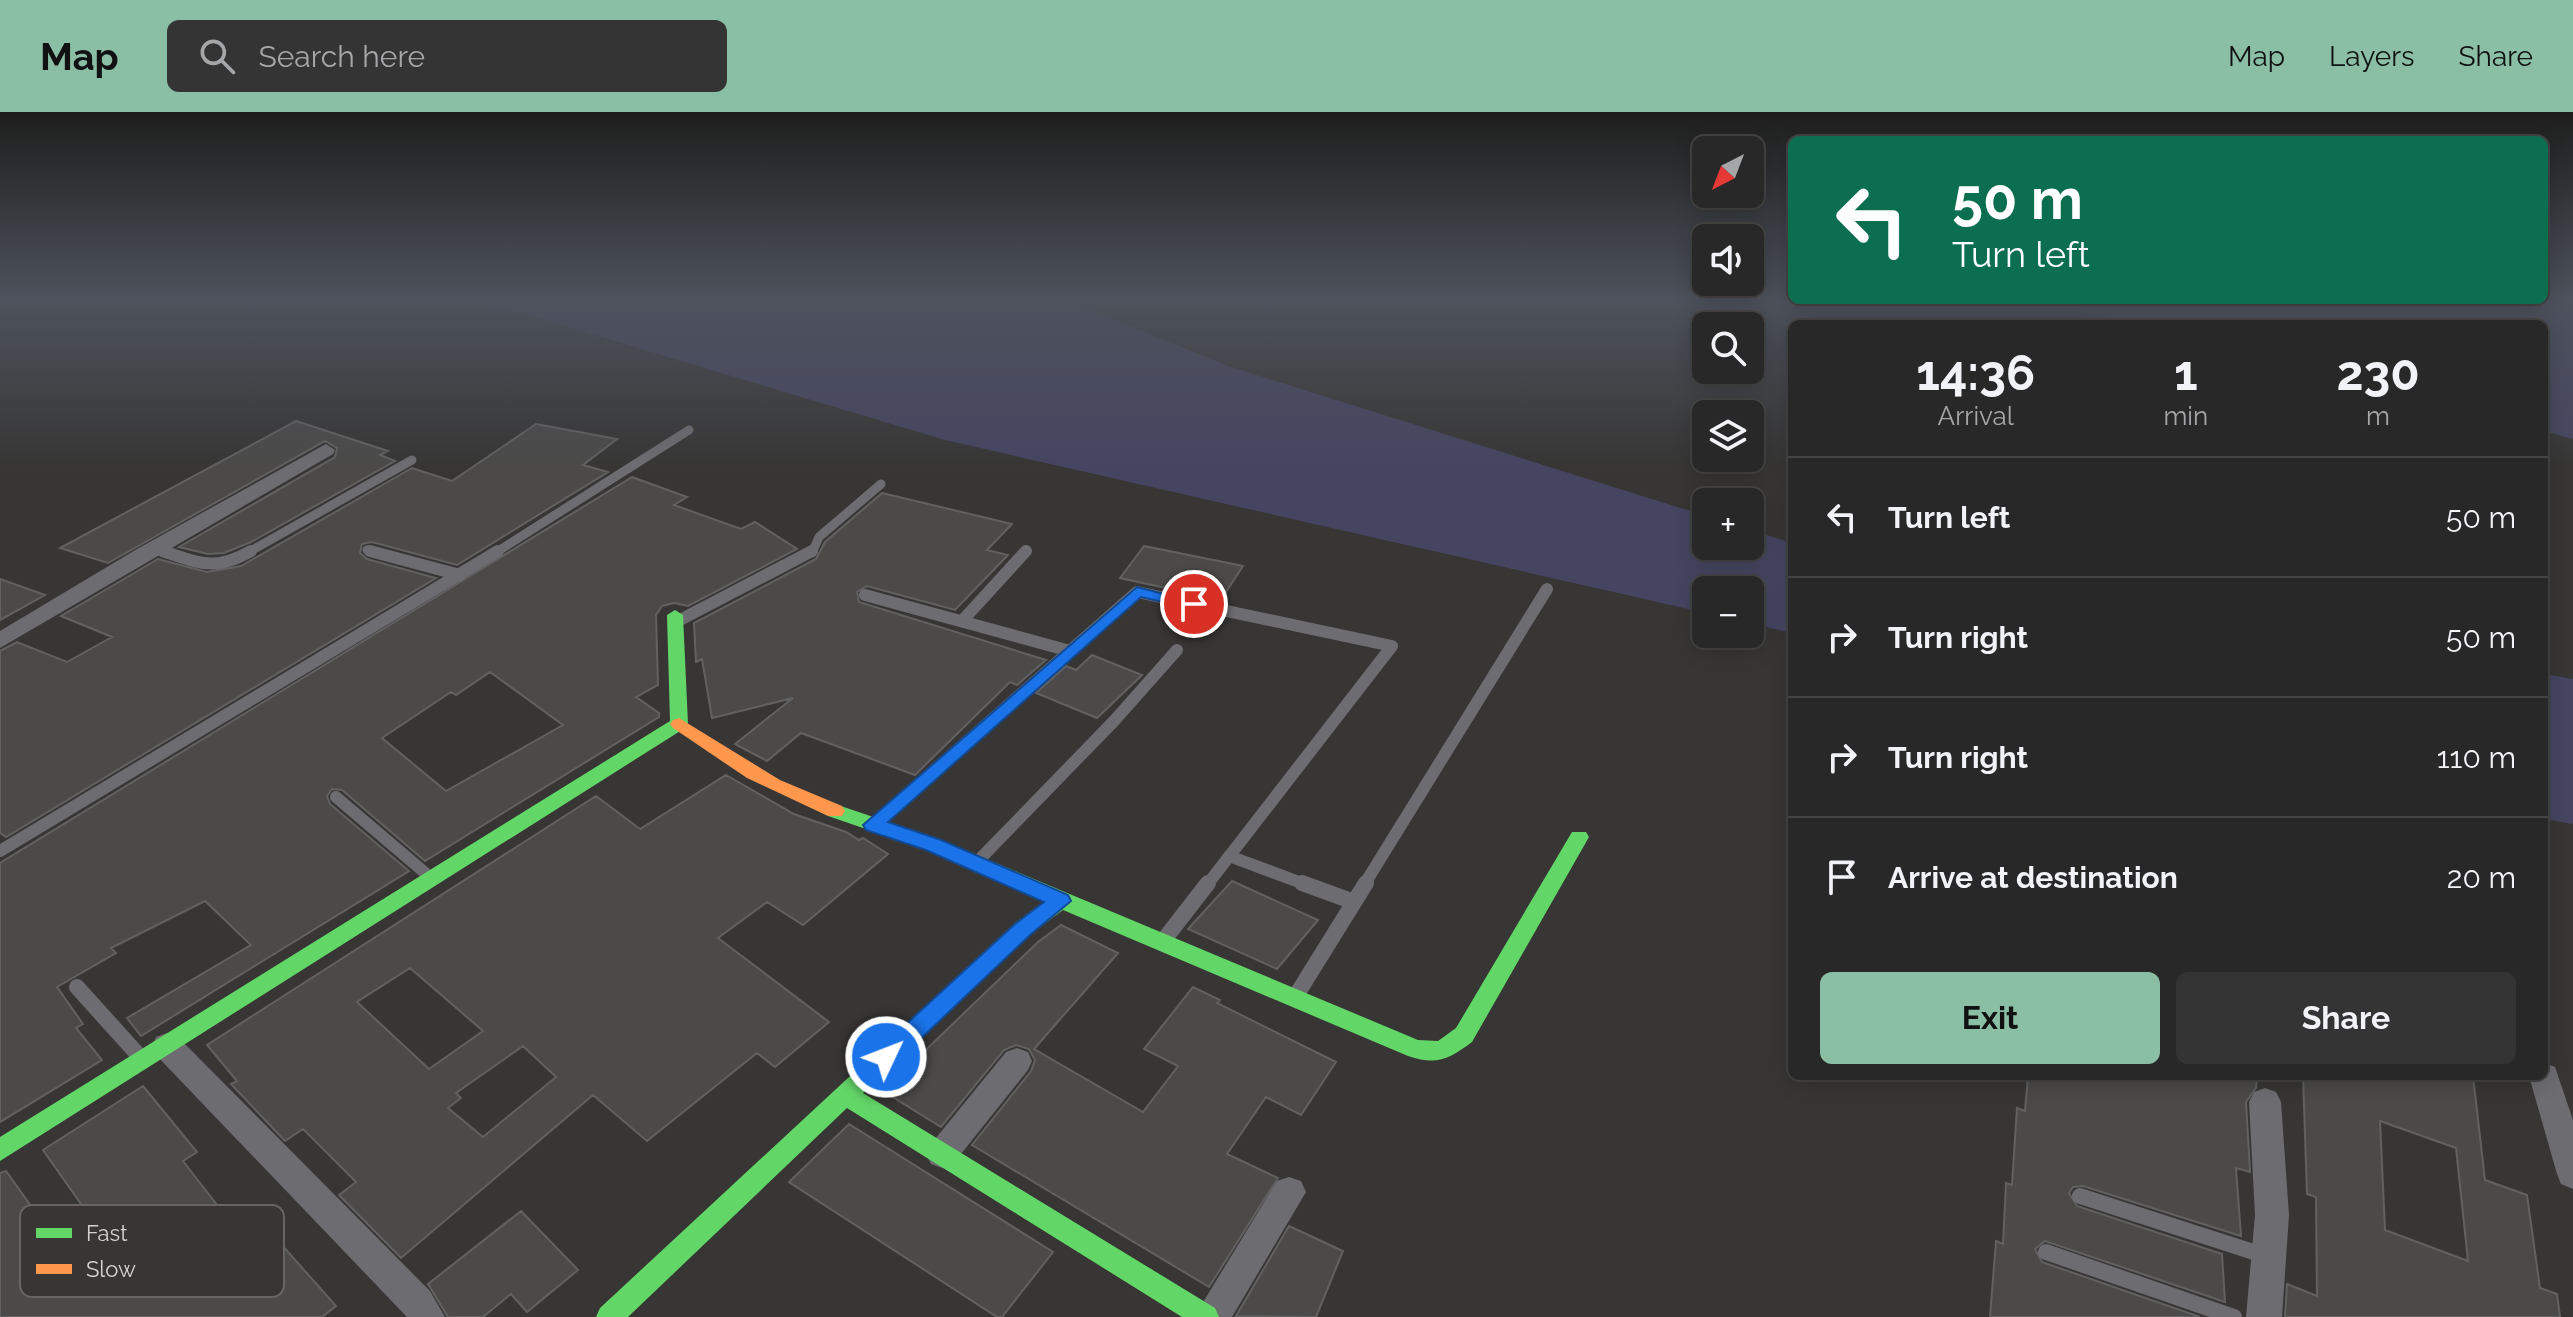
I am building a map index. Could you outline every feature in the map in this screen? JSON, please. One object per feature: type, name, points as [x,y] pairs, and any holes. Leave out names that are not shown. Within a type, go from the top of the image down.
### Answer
[{"type":"street","points":[[0,641],[153,548],[326,450]]},
{"type":"street","points":[[676,619],[679,724]]},
{"type":"street","points":[[679,724],[717,752],[808,802],[934,845],[974,865],[1416,1049],[1442,1051],[1464,1035],[1579,837]]},
{"type":"street","points":[[0,1150],[679,724]]},
{"type":"street","points":[[609,1317],[1022,929],[1061,901]]},
{"type":"street","points":[[155,1053],[418,1303],[427,1317]]},
{"type":"street","points":[[942,1154],[1017,1061]]},
{"type":"street","points":[[2545,1080],[2573,1174]]},
{"type":"street","points":[[846,1095],[1206,1317]]},
{"type":"street","points":[[2264,1317],[2272,1215],[2265,1102]]},
{"type":"street","points":[[1212,1317],[1289,1192]]},
{"type":"lane","points":[[0,851],[460,575],[689,430]]},
{"type":"lane","points":[[153,548],[211,566],[233,561],[412,460]]},
{"type":"lane","points":[[676,619],[811,554],[819,537],[881,484]]},
{"type":"lane","points":[[367,550],[460,575]]},
{"type":"lane","points":[[962,621],[1026,551]]},
{"type":"lane","points":[[1294,999],[1547,589]]},
{"type":"lane","points":[[873,825],[1137,592],[1392,646],[1161,943]]},
{"type":"lane","points":[[865,595],[1070,651]]},
{"type":"lane","points":[[974,865],[1114,721],[1177,650]]},
{"type":"lane","points":[[336,797],[433,879]]},
{"type":"lane","points":[[1229,856],[1354,902]]},
{"type":"lane","points":[[77,987],[155,1053]]},
{"type":"lane","points":[[2080,1196],[2269,1257]]},
{"type":"lane","points":[[2046,1252],[2234,1317]]},
{"type":"lane","points":[[625,1301],[639,1317]]},
{"type":"water","points":[[659,354],[1199,354],[1692,512],[1692,560],[1764,560],[1764,534],[1788,542],[1788,632],[1764,626],[1764,576],[1692,576],[1692,610],[945,440]]},
{"type":"water","points":[[2548,354],[2573,354],[2573,439],[2548,432]]},
{"type":"water","points":[[2548,675],[2573,679],[2573,824],[2548,820]]},
{"type":"building","points":[[296,421],[388,451],[380,455],[395,461],[251,542],[224,553],[208,554],[179,547],[335,457],[337,448],[325,441],[108,563],[60,548]]},
{"type":"building","points":[[536,424],[617,439],[583,465],[608,472],[457,565],[372,542],[362,544],[360,553],[367,559],[436,578],[6,837],[0,833],[0,651],[17,642],[67,662],[112,637],[61,616],[158,559],[207,572],[241,566],[412,468],[452,481]]},
{"type":"building","points":[[632,477],[687,497],[674,505],[741,529],[755,522],[797,549],[688,606],[674,603],[662,606],[656,615],[658,685],[636,697],[659,713],[659,717],[425,861],[342,790],[332,789],[327,796],[330,804],[409,871],[141,1036],[127,1018],[251,945],[205,901],[111,948],[116,953],[57,987],[83,1024],[76,1028],[102,1060],[0,1122],[0,863]],"holes":[[[490,672],[563,725],[446,791],[382,738],[451,692],[456,695]]]},
{"type":"building","points":[[882,493],[1012,524],[987,550],[1008,555],[955,610],[867,586],[857,592],[859,602],[1046,660],[1017,685],[1010,682],[915,775],[801,733],[767,761],[735,744],[793,698],[712,718],[702,659],[696,662],[694,623],[816,559],[825,542]]},
{"type":"building","points":[[1144,546],[1243,566],[1221,600],[1120,578]]},
{"type":"building","points":[[0,579],[45,595],[0,620]]},
{"type":"building","points":[[1092,655],[1142,675],[1097,718],[1036,693],[1066,666],[1076,670]]},
{"type":"building","points":[[726,775],[794,814],[846,832],[859,840],[863,838],[888,854],[803,925],[767,902],[718,938],[829,1022],[775,1067],[757,1053],[647,1141],[593,1095],[401,1258],[339,1195],[356,1182],[303,1129],[285,1141],[231,1084],[237,1081],[207,1045],[596,796],[640,829]],"holes":[[[410,968],[483,1031],[429,1069],[357,1002]],[[523,1046],[556,1077],[483,1137],[448,1108],[461,1098],[456,1093]]]},
{"type":"building","points":[[1232,881],[1318,920],[1277,969],[1188,929]]},
{"type":"building","points":[[1061,925],[1118,953],[1034,1049],[1143,1112],[1178,1066],[1144,1049],[1193,987],[1220,1000],[1217,1003],[1336,1062],[1301,1115],[1266,1097],[1227,1154],[1278,1178],[1209,1287],[972,1145],[1031,1071],[1035,1060],[1029,1049],[1016,1045],[1004,1050],[941,1127],[883,1091],[1038,942]]},
{"type":"building","points":[[2028,1080],[2257,1080],[2256,1088],[2246,1102],[2250,1172],[2236,1168],[2241,1236],[2083,1186],[2073,1187],[2069,1193],[2077,1206],[2222,1254],[2225,1302],[2045,1241],[2035,1249],[2042,1262],[2200,1317],[1990,1317],[1996,1241],[2003,1244],[2006,1183],[2012,1185],[2017,1108],[2025,1111]]},
{"type":"building","points":[[2303,1080],[2473,1080],[2485,1180],[2527,1195],[2540,1288],[2557,1294],[2560,1317],[2285,1317],[2287,1284],[2317,1296],[2316,1197],[2307,1194]],"holes":[[[2380,1121],[2456,1148],[2468,1261],[2385,1230]]]},
{"type":"building","points":[[143,1086],[197,1152],[183,1161],[217,1205],[82,1205],[43,1150]]},
{"type":"building","points":[[849,1124],[1053,1252],[1002,1317],[997,1317],[789,1182]]},
{"type":"building","points":[[6,1171],[30,1205],[20,1205],[20,1297],[284,1297],[284,1247],[336,1306],[322,1317],[0,1317],[0,1173]]},
{"type":"building","points":[[521,1211],[578,1270],[527,1312],[511,1294],[483,1317],[448,1317],[428,1284]]},
{"type":"building","points":[[1289,1226],[1343,1251],[1316,1317],[1236,1316]]},
{"type":"traffic: fast","points":[[0,1150],[679,724],[675,615]]},
{"type":"traffic: fast","points":[[609,1317],[1022,929],[1061,901],[934,845],[835,811]]},
{"type":"traffic: fast","points":[[1061,901],[1416,1049],[1442,1051],[1464,1035],[1579,837]]},
{"type":"traffic: fast","points":[[846,1095],[1206,1317]]},
{"type":"traffic: slow","points":[[679,724],[754,774],[835,811]]},
{"type":"route","points":[[886,1057],[1022,929],[1061,901],[934,845],[873,825],[1137,592],[1194,604]]}]
